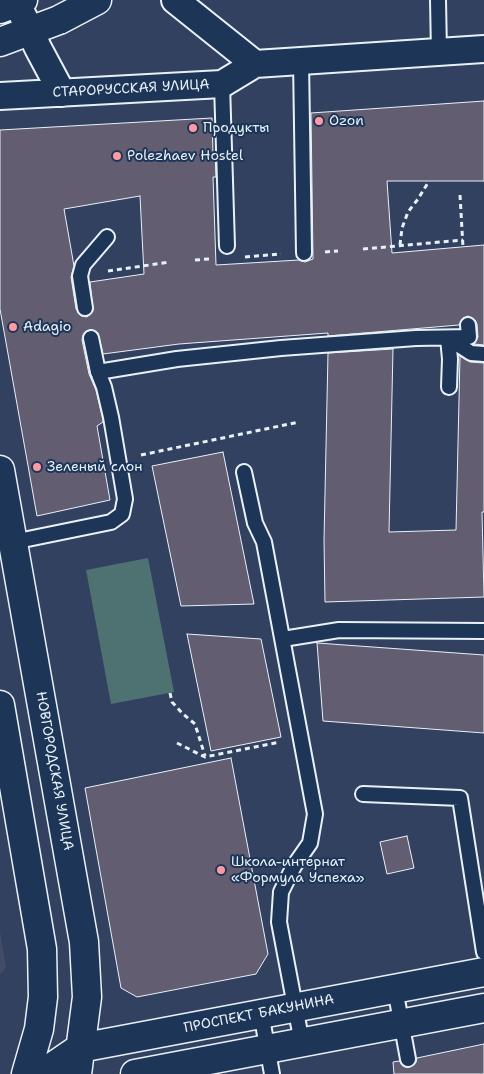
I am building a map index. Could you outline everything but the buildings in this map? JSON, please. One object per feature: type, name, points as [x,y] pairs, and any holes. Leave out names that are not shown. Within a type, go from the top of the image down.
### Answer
[{"type":"street","points":[[0,42],[60,20],[97,0]]},
{"type":"street","points":[[175,0],[255,64]]},
{"type":"street","points":[[13,4],[30,31],[62,93]]},
{"type":"street","name":"СТАРОРУССКАЯ УЛИЦА","points":[[0,96],[222,84],[255,64],[484,49]]},
{"type":"street","name":"НОВГОРОДСКАЯ УЛИЦА","points":[[0,470],[84,942],[87,997],[78,1061]]},
{"type":"street","points":[[0,704],[42,949],[43,997],[39,1029],[26,1074]]},
{"type":"street","name":"ПРОСПЕКТ БАКУНИНА","points":[[42,1074],[78,1061],[261,1013],[484,972]]},
{"type":"street","points":[[135,1074],[270,1062],[302,1043],[484,1008]]},
{"type":"lane","points":[[438,0],[439,52]]},
{"type":"lane","points":[[301,61],[304,253]]},
{"type":"lane","points":[[222,84],[227,246]]},
{"type":"lane","points":[[85,308],[80,276],[83,265],[107,237]]},
{"type":"lane","points":[[98,372],[177,359],[281,348],[416,338],[469,337],[468,325]]},
{"type":"lane","points":[[13,542],[111,522],[122,514],[126,499],[104,387],[98,372],[90,338]]},
{"type":"lane","points":[[448,338],[471,353],[484,354]]},
{"type":"lane","points":[[448,338],[450,387]]},
{"type":"lane","points":[[244,472],[255,523],[264,542],[315,814],[310,843],[294,866],[281,892],[279,922],[302,1043]]},
{"type":"lane","points":[[282,639],[339,630],[483,631]]},
{"type":"lane","points":[[362,794],[460,798],[484,952]]},
{"type":"lane","points":[[395,988],[408,1059]]},
{"type":"lane","points":[[261,1013],[270,1062]]},
{"type":"path","points":[[400,246],[402,228],[408,212],[428,181]]},
{"type":"path","points":[[460,195],[463,247]]},
{"type":"path","points":[[363,249],[463,240]]},
{"type":"path","points":[[236,257],[338,250]]},
{"type":"path","points":[[194,260],[211,259]]},
{"type":"path","points":[[80,276],[170,262]]},
{"type":"path","points":[[118,459],[299,422]]},
{"type":"path","points":[[170,693],[172,702],[195,724],[205,757]]},
{"type":"path","points":[[178,743],[205,757],[301,738]]},
{"type":"shaded area","points":[[0,932],[6,967],[0,975]]},
{"type":"green space","points":[[148,558],[174,692],[111,704],[86,570]]},
{"type":"place","name":"Ozon","points":[[319,121]]},
{"type":"place","name":"Продукты","points":[[193,128]]},
{"type":"place","name":"Polezhaev Hostel","points":[[117,156]]},
{"type":"place","name":"Adagio","points":[[13,327]]},
{"type":"place","name":"Зеленый слон","points":[[37,467]]},
{"type":"place","name":"Школа-интернат «Формула Успеха»","points":[[221,870]]}]
